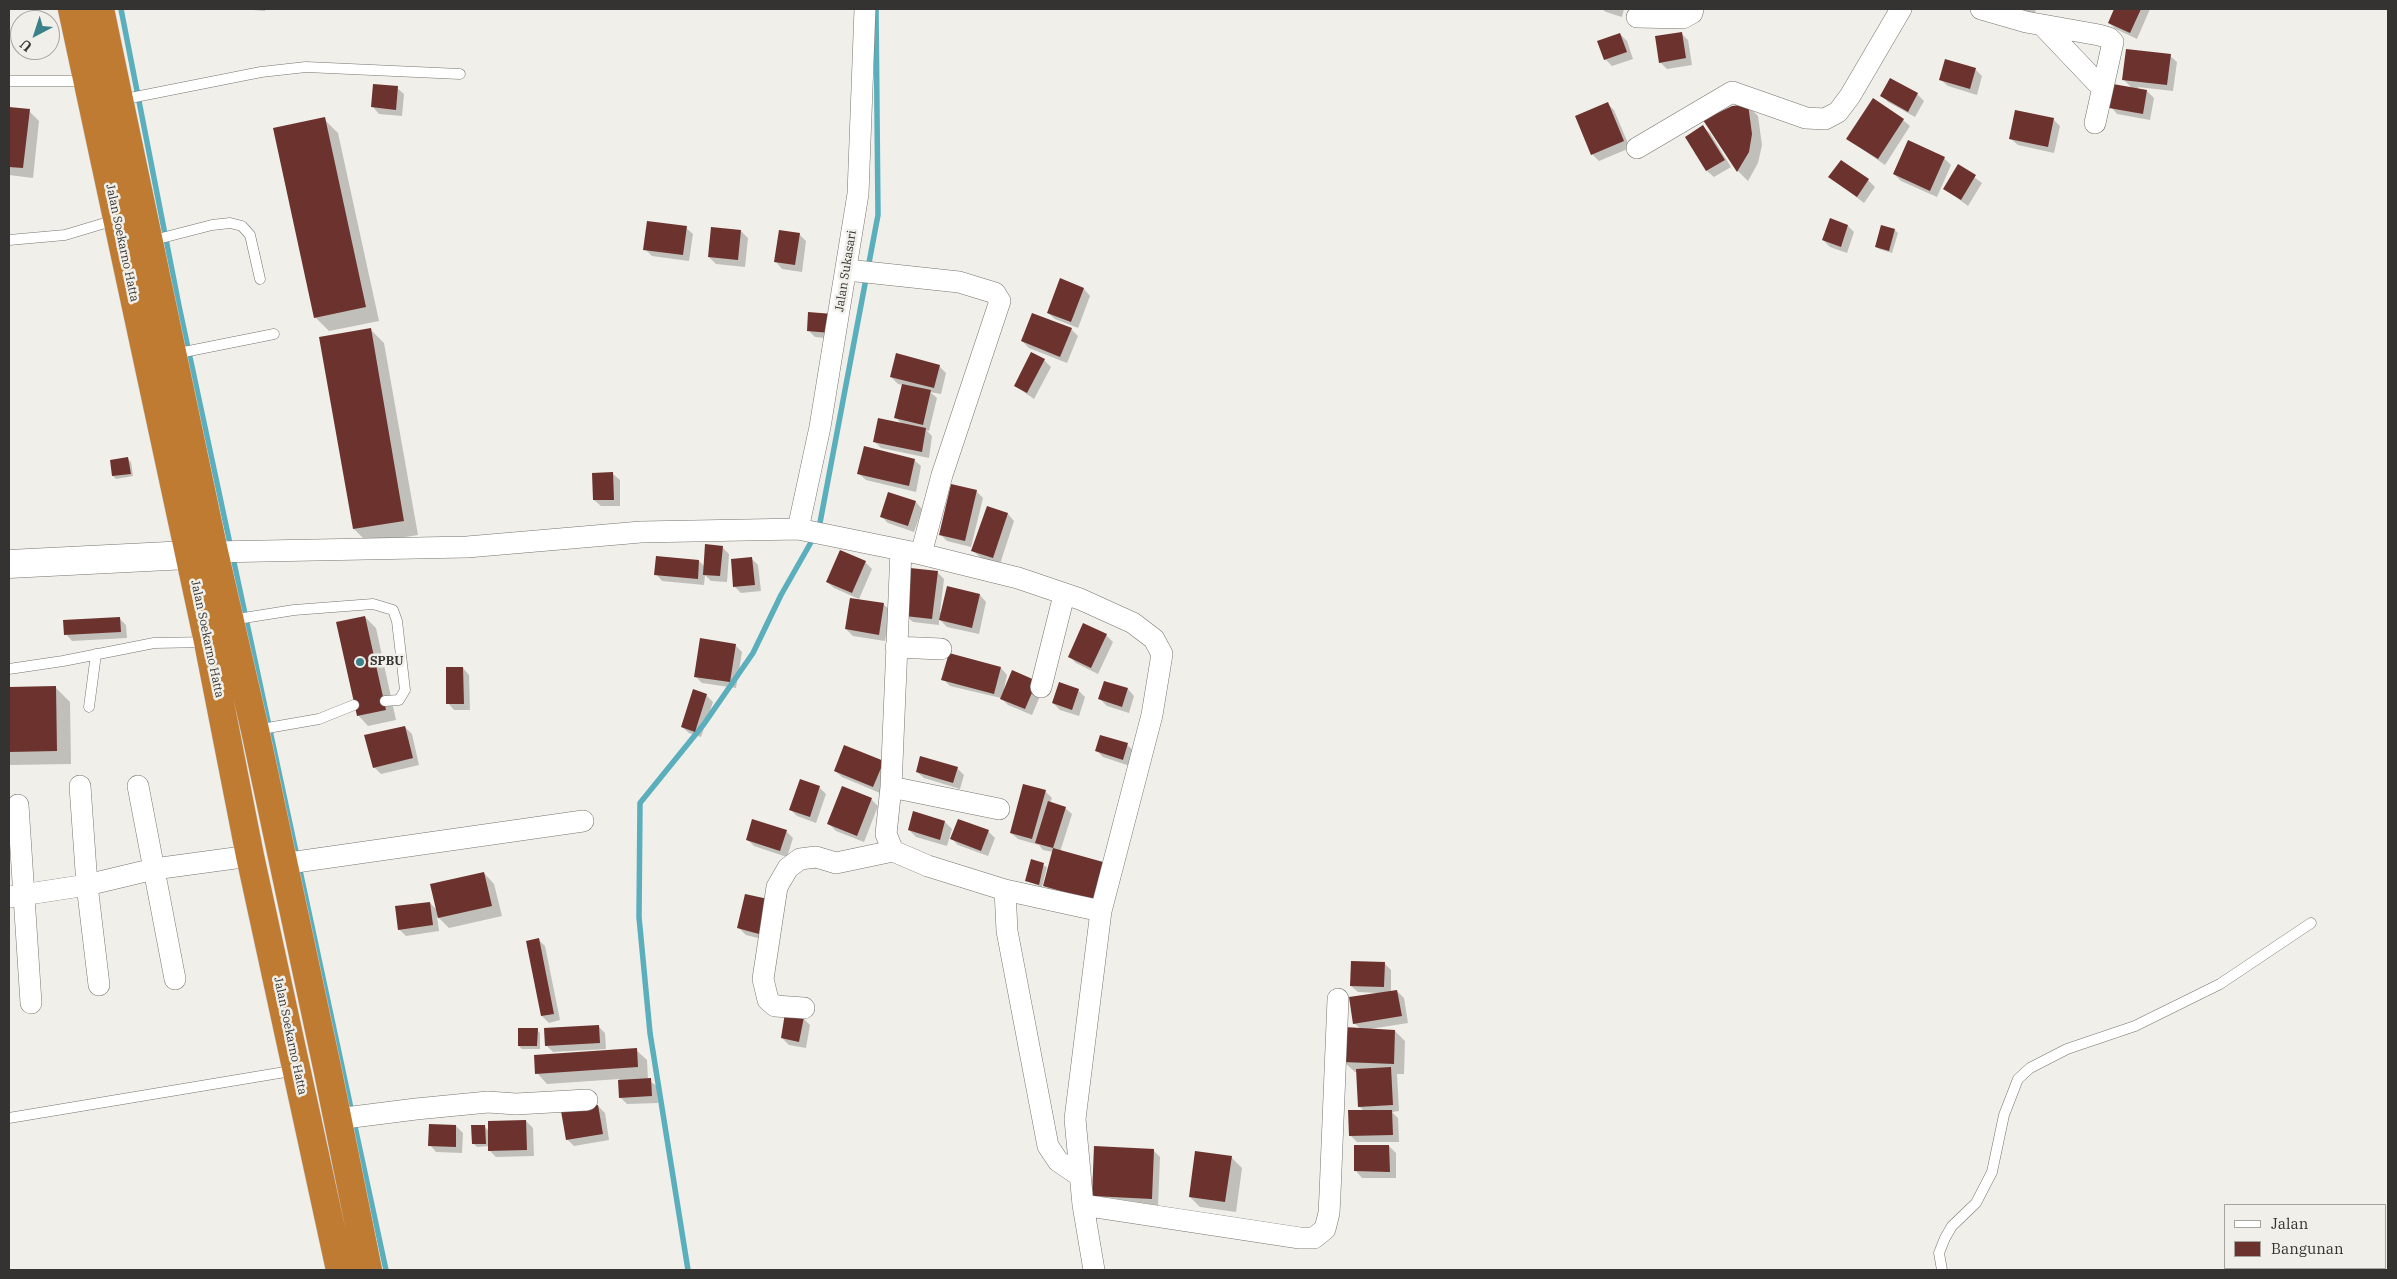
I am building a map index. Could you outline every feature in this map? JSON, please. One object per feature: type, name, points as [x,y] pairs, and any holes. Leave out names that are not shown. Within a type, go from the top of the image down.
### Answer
[{"type":"highway","name":"Jalan Soekarno Hatta","points":[[72,9],[116,220],[209,553],[230,620],[287,863],[342,1119],[368,1270]]},
{"type":"highway","name":"Jalan Soekarno Hatta","points":[[100,9],[125,99],[178,353],[209,553],[208,642],[250,856],[340,1270]]},
{"type":"street","name":"Jalan Sukasari","points":[[803,530],[820,427],[852,270],[858,194],[865,9]]},
{"type":"street","points":[[1636,17],[1683,18],[1692,13],[1692,9]]},
{"type":"street","points":[[1637,148],[1732,92],[1806,118],[1825,119],[1838,112],[1850,96],[1901,9]]},
{"type":"street","points":[[1981,9],[2033,18],[2099,35],[2109,38],[2114,42],[2095,123]]},
{"type":"street","points":[[2033,18],[2102,88]]},
{"type":"street","points":[[852,270],[883,275],[959,282],[995,293],[1000,301],[998,312],[942,475],[911,552],[896,647],[891,787],[886,834],[893,851]]},
{"type":"street","points":[[9,564],[209,553],[467,547],[641,532],[803,530],[911,552],[1018,578],[1080,599],[1132,623],[1154,639],[1162,654],[1152,715],[1101,911],[1075,1119],[1083,1205],[1094,1270]]},
{"type":"street","points":[[1041,687],[1064,595]]},
{"type":"street","points":[[896,647],[941,649]]},
{"type":"street","points":[[80,786],[87,885],[99,985]]},
{"type":"street","points":[[138,786],[161,869],[175,978]]},
{"type":"street","points":[[891,787],[999,809]]},
{"type":"street","points":[[18,805],[16,896],[31,1003]]},
{"type":"street","points":[[287,863],[583,821]]},
{"type":"street","points":[[804,1008],[775,1006],[768,1000],[763,979],[774,903],[782,876],[788,868],[800,859],[816,857],[836,863],[893,851],[928,866],[1005,890],[1101,911]]},
{"type":"street","points":[[16,896],[87,885],[161,869],[250,856]]},
{"type":"street","points":[[1005,890],[1007,931],[1048,1146],[1058,1162],[1080,1176]]},
{"type":"street","points":[[1083,1205],[1300,1238],[1314,1238],[1325,1229],[1329,1213],[1338,999]]},
{"type":"street","points":[[342,1119],[416,1108],[488,1102],[516,1104],[587,1100]]},
{"type":"lane","points":[[125,99],[261,72],[306,67],[460,74]]},
{"type":"lane","points":[[9,81],[88,81]]},
{"type":"lane","points":[[9,240],[65,235],[116,220]]},
{"type":"lane","points":[[154,240],[212,225],[230,224],[242,226],[250,235],[260,279]]},
{"type":"lane","points":[[178,353],[274,334]]},
{"type":"lane","points":[[230,620],[294,610],[373,604],[393,610],[397,621],[405,690],[399,700],[385,701]]},
{"type":"lane","points":[[9,669],[154,643],[208,642]]},
{"type":"lane","points":[[89,707],[96,654]]},
{"type":"lane","points":[[255,730],[319,719],[354,706]]},
{"type":"lane","points":[[1942,1270],[1939,1253],[1945,1238],[1952,1226],[1976,1203],[1992,1172],[2004,1115],[2018,1079],[2030,1068],[2067,1049],[2135,1026],[2220,984],[2311,923]]},
{"type":"lane","points":[[9,1118],[298,1070]]},
{"type":"building","points":[[2114,9],[2141,9],[2130,33],[2108,23]]},
{"type":"building","points":[[1682,32],[1686,58],[1659,63],[1655,36]]},
{"type":"building","points":[[1620,33],[1627,52],[1604,60],[1597,41]]},
{"type":"building","points":[[2126,49],[2171,54],[2167,85],[2122,80]]},
{"type":"building","points":[[1945,59],[1976,68],[1970,89],[1939,80]]},
{"type":"building","points":[[1890,78],[1918,93],[1908,112],[1880,96]]},
{"type":"building","points":[[373,84],[398,86],[396,110],[371,107]]},
{"type":"building","points":[[2113,84],[2147,90],[2143,114],[2109,108]]},
{"type":"building","points":[[1873,98],[1904,119],[1878,159],[1846,139]]},
{"type":"building","points":[[1608,102],[1624,141],[1591,155],[1575,116]]},
{"type":"building","points":[[1748,104],[1752,134],[1749,152],[1737,172],[1703,120],[1732,106]]},
{"type":"building","points":[[9,107],[30,109],[23,168],[9,167]]},
{"type":"building","points":[[2015,110],[2054,118],[2048,147],[2009,139]]},
{"type":"building","points":[[325,117],[366,307],[314,318],[273,128]]},
{"type":"building","points":[[1703,125],[1725,160],[1706,171],[1685,137]]},
{"type":"building","points":[[1908,140],[1945,157],[1930,191],[1893,174]]},
{"type":"building","points":[[1841,160],[1869,179],[1857,197],[1828,177]]},
{"type":"building","points":[[1958,164],[1976,175],[1961,200],[1943,189]]},
{"type":"building","points":[[1830,218],[1848,225],[1841,247],[1822,240]]},
{"type":"building","points":[[647,221],[687,226],[683,255],[643,250]]},
{"type":"building","points":[[1881,225],[1895,229],[1889,251],[1875,247]]},
{"type":"building","points":[[711,227],[741,230],[738,260],[708,257]]},
{"type":"building","points":[[779,230],[800,233],[795,265],[774,262]]},
{"type":"building","points":[[1060,278],[1084,288],[1071,322],[1047,313]]},
{"type":"building","points":[[808,312],[833,314],[831,333],[807,331]]},
{"type":"building","points":[[1032,313],[1072,328],[1060,357],[1021,341]]},
{"type":"building","points":[[371,328],[404,521],[353,529],[319,337]]},
{"type":"building","points":[[1031,352],[1045,359],[1027,393],[1014,386]]},
{"type":"building","points":[[896,353],[940,365],[934,388],[890,377]]},
{"type":"building","points":[[902,384],[931,390],[923,425],[894,418]]},
{"type":"building","points":[[878,418],[926,428],[922,452],[873,442]]},
{"type":"building","points":[[864,446],[915,459],[909,486],[857,474]]},
{"type":"building","points":[[128,457],[131,474],[112,476],[110,460]]},
{"type":"building","points":[[613,472],[614,500],[593,500],[592,473]]},
{"type":"building","points":[[951,484],[977,490],[965,541],[939,535]]},
{"type":"building","points":[[888,492],[916,501],[908,526],[880,517]]},
{"type":"building","points":[[987,506],[1008,513],[993,558],[971,551]]},
{"type":"building","points":[[705,544],[723,546],[720,576],[703,575]]},
{"type":"building","points":[[840,550],[866,561],[852,593],[826,582]]},
{"type":"building","points":[[656,556],[699,560],[698,579],[654,575]]},
{"type":"building","points":[[752,557],[755,585],[733,587],[731,559]]},
{"type":"building","points":[[910,568],[938,571],[932,619],[905,616]]},
{"type":"building","points":[[947,586],[980,594],[972,628],[939,620]]},
{"type":"building","points":[[850,598],[884,603],[879,635],[845,629]]},
{"type":"building","name":"SPBU","points":[[365,616],[386,710],[357,716],[336,622]]},
{"type":"building","points":[[120,617],[121,632],[64,635],[63,620]]},
{"type":"building","points":[[1083,623],[1107,634],[1091,668],[1068,657]]},
{"type":"building","points":[[700,638],[736,644],[730,682],[694,677]]},
{"type":"building","points":[[949,653],[1001,667],[994,694],[941,680]]},
{"type":"building","points":[[446,667],[463,667],[464,704],[446,704]]},
{"type":"building","points":[[1012,670],[1037,681],[1025,709],[1000,699]]},
{"type":"building","points":[[1104,681],[1128,688],[1122,707],[1098,699]]},
{"type":"building","points":[[1059,682],[1079,689],[1072,710],[1052,703]]},
{"type":"building","points":[[56,686],[57,751],[9,752],[9,687]]},
{"type":"building","points":[[693,689],[707,694],[695,732],[681,727]]},
{"type":"building","points":[[405,726],[413,758],[373,768],[364,735]]},
{"type":"building","points":[[1100,735],[1128,743],[1123,760],[1095,751]]},
{"type":"building","points":[[844,745],[884,761],[873,787],[834,771]]},
{"type":"building","points":[[920,756],[958,767],[953,783],[916,772]]},
{"type":"building","points":[[800,779],[820,786],[810,817],[789,810]]},
{"type":"building","points":[[1023,784],[1046,790],[1032,839],[1010,833]]},
{"type":"building","points":[[842,786],[872,798],[857,836],[827,824]]},
{"type":"building","points":[[1048,801],[1066,807],[1053,848],[1035,843]]},
{"type":"building","points":[[913,811],[945,821],[940,840],[908,830]]},
{"type":"building","points":[[752,819],[787,830],[780,851],[746,840]]},
{"type":"building","points":[[958,819],[989,830],[981,851],[950,839]]},
{"type":"building","points":[[1053,848],[1103,862],[1093,900],[1043,886]]},
{"type":"building","points":[[1031,859],[1044,863],[1039,885],[1025,881]]},
{"type":"building","points":[[484,872],[492,906],[438,918],[430,884]]},
{"type":"building","points":[[745,894],[768,899],[759,934],[737,928]]},
{"type":"building","points":[[430,902],[433,925],[398,930],[395,906]]},
{"type":"building","points":[[539,938],[554,1014],[541,1016],[526,941]]},
{"type":"building","points":[[1351,961],[1385,962],[1384,987],[1350,986]]},
{"type":"building","points":[[1397,990],[1402,1016],[1353,1024],[1349,997]]},
{"type":"building","points":[[785,1013],[804,1017],[799,1042],[781,1038]]},
{"type":"building","points":[[599,1025],[600,1043],[545,1046],[544,1028]]},
{"type":"building","points":[[1344,1027],[1395,1030],[1394,1064],[1343,1062]]},
{"type":"building","points":[[518,1028],[538,1028],[537,1046],[518,1046]]},
{"type":"building","points":[[637,1048],[638,1067],[535,1074],[534,1055]]},
{"type":"building","points":[[1391,1067],[1393,1105],[1358,1107],[1356,1069]]},
{"type":"building","points":[[651,1078],[652,1096],[619,1098],[618,1080]]},
{"type":"building","points":[[598,1105],[603,1134],[566,1140],[561,1111]]},
{"type":"building","points":[[1348,1110],[1392,1110],[1393,1135],[1349,1136]]},
{"type":"building","points":[[526,1120],[527,1150],[488,1151],[488,1121]]},
{"type":"building","points":[[429,1124],[456,1125],[456,1147],[428,1146]]},
{"type":"building","points":[[471,1125],[485,1125],[486,1144],[472,1144]]},
{"type":"building","points":[[1354,1145],[1389,1145],[1390,1172],[1354,1171]]},
{"type":"building","points":[[1094,1146],[1154,1149],[1152,1199],[1092,1196]]},
{"type":"building","points":[[1195,1151],[1232,1156],[1225,1202],[1189,1197]]},
{"type":"waterway","points":[[121,9],[179,306],[352,1113]]},
{"type":"waterway","points":[[819,528],[878,215],[876,9]]},
{"type":"waterway","points":[[688,1270],[650,1033],[639,917],[640,803],[704,724],[753,653],[781,595],[814,537]]},
{"type":"waterway","points":[[354,1122],[386,1270]]},
{"type":"place","name":"SPBU","points":[[360,662]]}]
